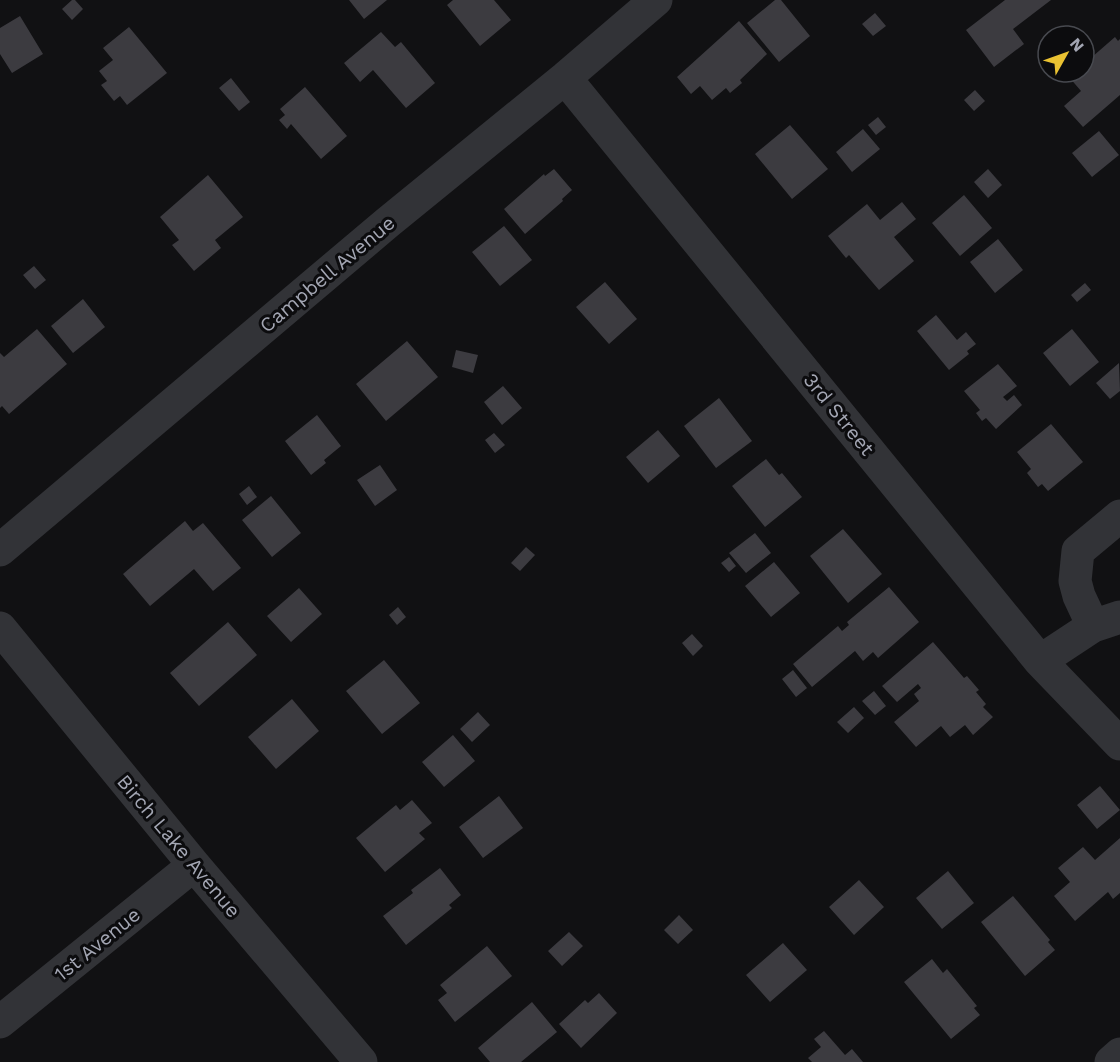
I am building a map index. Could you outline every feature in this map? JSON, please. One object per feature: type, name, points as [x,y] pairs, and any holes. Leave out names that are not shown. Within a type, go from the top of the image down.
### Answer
[{"type":"street","name":"Campbell Avenue","points":[[0,550],[387,223],[565,78],[656,0]]},
{"type":"street","name":"3rd Street","points":[[565,78],[1040,661],[1120,744]]},
{"type":"street","points":[[1040,661],[1106,621],[1079,596],[1075,581],[1078,551],[1120,516]]},
{"type":"street","name":"Birch Lake Avenue","points":[[0,627],[194,865],[362,1062]]},
{"type":"street","name":"1st Avenue","points":[[0,1022],[194,865]]},
{"type":"street","points":[[1111,1062],[1120,1054]]},
{"type":"building","points":[[75,0],[83,9],[72,20],[62,9]]},
{"type":"building","points":[[349,0],[387,0],[364,19]]},
{"type":"building","points":[[453,0],[494,0],[511,20],[480,46],[447,5]]},
{"type":"building","points":[[775,0],[781,0],[810,36],[779,62],[747,23]]},
{"type":"building","points":[[1005,0],[1051,0],[1013,29],[1024,44],[994,67],[966,30]]},
{"type":"building","points":[[875,13],[886,26],[873,36],[862,24]]},
{"type":"building","points":[[20,16],[43,54],[12,73],[0,54],[0,28]]},
{"type":"building","points":[[739,21],[767,54],[740,80],[742,83],[730,93],[726,88],[712,100],[700,86],[691,94],[677,77]]},
{"type":"building","points":[[129,27],[167,73],[127,105],[120,96],[114,101],[101,85],[107,81],[99,71],[113,60],[103,48]]},
{"type":"building","points":[[381,32],[395,47],[401,42],[435,83],[406,108],[373,70],[360,82],[344,63]]},
{"type":"building","points":[[1115,37],[1118,41],[1120,39],[1120,95],[1083,127],[1064,106],[1081,91],[1075,84],[1096,84],[1096,54]]},
{"type":"building","points":[[231,78],[250,102],[239,111],[219,88]]},
{"type":"building","points":[[305,87],[347,136],[321,159],[291,124],[287,129],[279,120],[285,115],[280,109]]},
{"type":"building","points":[[975,90],[985,101],[974,111],[964,100]]},
{"type":"building","points":[[878,117],[886,127],[876,135],[868,125]]},
{"type":"building","points":[[790,125],[828,169],[792,199],[755,154]]},
{"type":"building","points":[[863,129],[880,149],[852,172],[836,152]]},
{"type":"building","points":[[1099,131],[1119,155],[1092,177],[1072,153]]},
{"type":"building","points":[[554,169],[572,190],[562,199],[563,201],[525,234],[504,209],[544,174],[545,176]]},
{"type":"building","points":[[988,169],[1002,185],[988,198],[974,182]]},
{"type":"building","points":[[208,175],[243,217],[215,240],[221,248],[194,271],[172,245],[179,240],[160,217]]},
{"type":"building","points":[[964,195],[992,228],[960,256],[932,223]]},
{"type":"building","points":[[902,202],[916,219],[894,237],[914,261],[879,290],[849,255],[846,258],[828,236],[867,204],[880,220]]},
{"type":"building","points":[[504,226],[532,260],[500,286],[472,252]]},
{"type":"building","points":[[998,239],[1023,270],[995,293],[970,262]]},
{"type":"building","points":[[34,266],[46,280],[35,289],[23,275]]},
{"type":"building","points":[[605,282],[637,319],[609,344],[576,307]]},
{"type":"building","points":[[1085,283],[1091,290],[1077,302],[1071,295]]},
{"type":"building","points":[[83,299],[105,327],[73,353],[51,326]]},
{"type":"building","points":[[936,315],[957,340],[966,332],[976,344],[967,351],[969,354],[949,370],[917,331]]},
{"type":"building","points":[[37,329],[67,364],[9,414],[2,406],[0,408],[0,353],[4,357]]},
{"type":"building","points":[[1072,329],[1099,362],[1070,386],[1043,353]]},
{"type":"building","points":[[407,341],[438,377],[386,421],[356,384]]},
{"type":"building","points":[[456,350],[478,355],[473,373],[452,367]]},
{"type":"building","points":[[1119,363],[1120,391],[1110,399],[1096,383]]},
{"type":"building","points":[[998,364],[1017,386],[1003,397],[1007,401],[1014,395],[1022,405],[996,429],[986,418],[982,421],[976,413],[980,410],[964,391]]},
{"type":"building","points":[[503,386],[522,408],[502,425],[484,402]]},
{"type":"building","points":[[719,398],[752,441],[716,468],[684,426]]},
{"type":"building","points":[[317,415],[341,446],[311,475],[285,441]]},
{"type":"building","points":[[1051,424],[1083,462],[1048,491],[1042,484],[1038,487],[1027,473],[1031,469],[1017,452]]},
{"type":"building","points":[[658,430],[680,456],[648,483],[626,457]]},
{"type":"building","points":[[494,433],[505,445],[495,453],[485,440]]},
{"type":"building","points":[[766,459],[779,475],[782,473],[802,497],[765,527],[732,486]]},
{"type":"building","points":[[380,465],[397,490],[375,506],[357,480]]},
{"type":"building","points":[[249,486],[257,497],[247,505],[239,494]]},
{"type":"building","points":[[271,496],[301,533],[272,557],[242,520]]},
{"type":"building","points":[[185,521],[193,531],[203,523],[241,568],[213,591],[194,569],[150,606],[123,574]]},
{"type":"building","points":[[843,529],[882,574],[848,603],[810,556]]},
{"type":"building","points":[[755,533],[771,553],[746,573],[729,553]]},
{"type":"building","points":[[526,547],[535,555],[520,571],[511,563]]},
{"type":"building","points":[[729,557],[736,566],[729,572],[721,563]]},
{"type":"building","points":[[774,562],[800,593],[771,617],[745,586]]},
{"type":"building","points":[[889,587],[919,622],[878,658],[873,652],[863,661],[855,651],[812,687],[793,664],[838,626],[842,631],[849,625],[847,622]]},
{"type":"building","points":[[299,588],[322,614],[291,642],[267,616]]},
{"type":"building","points":[[398,607],[406,617],[397,625],[389,615]]},
{"type":"building","points":[[228,622],[257,655],[199,706],[170,673]]},
{"type":"building","points":[[692,634],[703,646],[693,656],[682,643]]},
{"type":"building","points":[[933,642],[964,678],[967,676],[979,690],[976,692],[986,704],[983,707],[993,717],[973,735],[965,725],[950,737],[941,726],[916,747],[894,722],[919,701],[914,694],[921,688],[918,684],[897,702],[882,686]]},
{"type":"building","points":[[384,660],[420,703],[382,734],[346,691]]},
{"type":"building","points":[[793,670],[807,688],[796,697],[782,679]]},
{"type":"building","points":[[874,691],[886,706],[875,715],[862,701]]},
{"type":"building","points":[[292,699],[319,731],[276,769],[248,737]]},
{"type":"building","points":[[854,707],[864,718],[848,733],[837,722]]},
{"type":"building","points":[[478,712],[490,725],[472,742],[460,729]]},
{"type":"building","points":[[453,735],[475,761],[444,787],[422,762]]},
{"type":"building","points":[[1100,786],[1120,810],[1097,829],[1077,805]]},
{"type":"building","points":[[499,796],[523,828],[483,858],[459,827]]},
{"type":"building","points":[[412,800],[432,823],[419,833],[425,839],[385,872],[356,838],[396,805],[400,810]]},
{"type":"building","points":[[1120,838],[1120,893],[1113,899],[1108,892],[1075,921],[1054,896],[1070,882],[1058,868],[1083,847],[1095,860]]},
{"type":"building","points":[[440,868],[461,895],[449,905],[452,908],[406,945],[383,916],[413,893],[411,890]]},
{"type":"building","points":[[948,871],[974,903],[942,929],[916,898]]},
{"type":"building","points":[[859,880],[884,907],[854,935],[829,907]]},
{"type":"building","points":[[1013,896],[1050,940],[1048,942],[1055,950],[1025,976],[981,922]]},
{"type":"building","points":[[679,915],[693,930],[678,944],[664,930]]},
{"type":"building","points":[[569,932],[583,946],[562,966],[548,951]]},
{"type":"building","points":[[783,943],[807,970],[770,1002],[746,975]]},
{"type":"building","points":[[487,946],[512,976],[455,1022],[438,1000],[447,993],[440,985]]},
{"type":"building","points":[[932,959],[943,973],[947,969],[977,1006],[974,1008],[980,1015],[951,1039],[904,982]]},
{"type":"building","points":[[599,993],[617,1013],[581,1048],[559,1024],[585,1000],[588,1003]]},
{"type":"building","points":[[532,1002],[557,1032],[521,1062],[490,1062],[478,1048]]},
{"type":"building","points":[[824,1031],[845,1055],[852,1049],[863,1062],[812,1062],[808,1058],[821,1047],[814,1039]]}]
